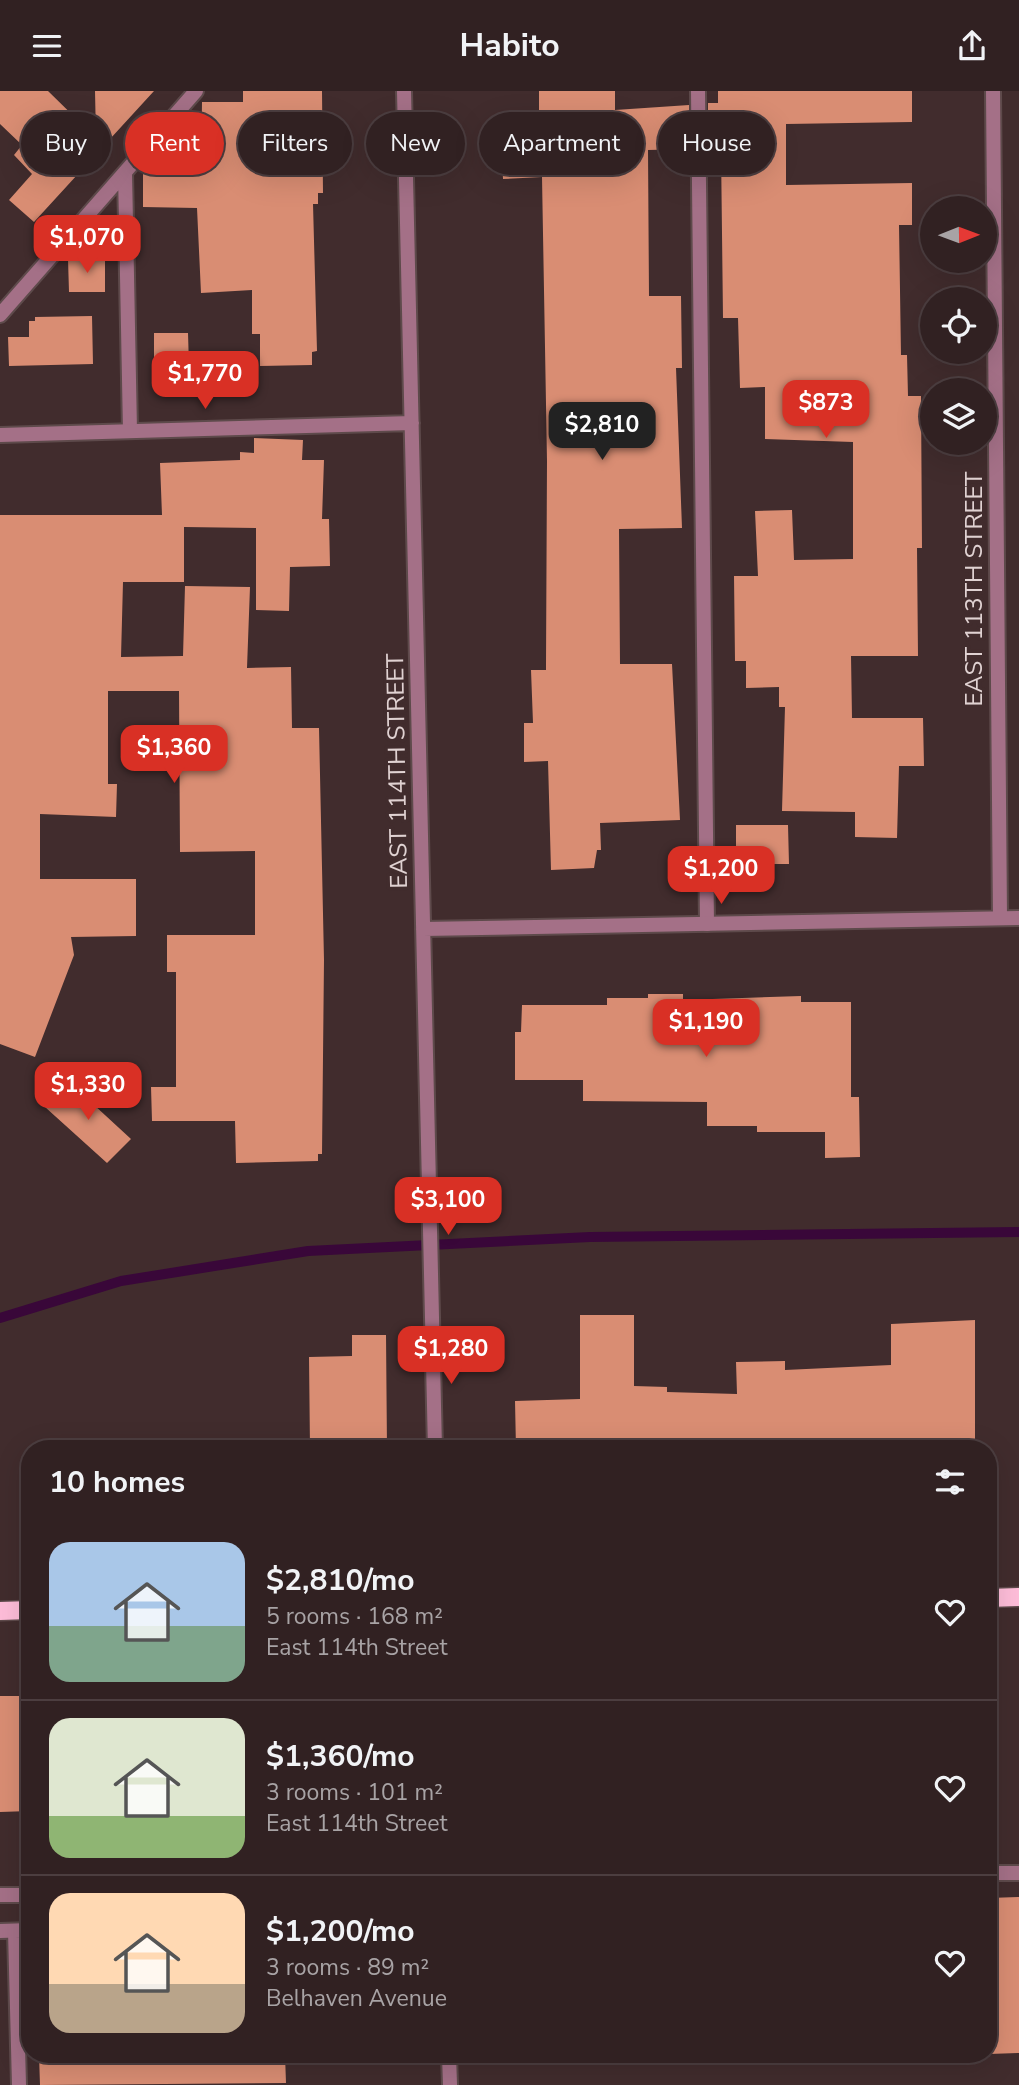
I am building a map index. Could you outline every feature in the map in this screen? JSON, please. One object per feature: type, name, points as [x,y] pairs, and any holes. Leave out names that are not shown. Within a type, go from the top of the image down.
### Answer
[{"type":"main road","points":[[997,1598],[1019,1597]]},
{"type":"main road","points":[[0,1611],[21,1610]]},
{"type":"street","points":[[177,112],[196,91]]},
{"type":"street","name":"EAST 114TH STREET","points":[[404,91],[435,1440]]},
{"type":"street","points":[[698,91],[707,924]]},
{"type":"street","name":"EAST 113TH STREET","points":[[993,91],[1000,918]]},
{"type":"street","points":[[0,315],[125,171]]},
{"type":"street","points":[[125,175],[130,431]]},
{"type":"street","points":[[0,435],[411,423]]},
{"type":"street","points":[[423,929],[1019,918]]},
{"type":"street","points":[[997,1873],[1019,1873]]},
{"type":"street","points":[[0,1895],[21,1895]]},
{"type":"street","points":[[7,1931],[19,2085]]},
{"type":"street","points":[[449,2063],[450,2085]]},
{"type":"building","points":[[0,91],[48,91],[69,112],[21,112],[21,144],[0,124]]},
{"type":"building","points":[[95,91],[154,91],[135,112],[125,112],[125,123],[111,138],[111,112],[95,112]]},
{"type":"building","points":[[243,91],[322,91],[322,112],[238,112],[238,175],[323,175],[323,193],[318,193],[318,204],[313,204],[317,351],[312,352],[312,365],[260,366],[260,334],[252,334],[252,290],[201,293],[197,208],[143,207],[143,175],[224,175],[224,112],[202,112],[202,102],[243,102]]},
{"type":"building","points":[[539,91],[615,91],[615,110],[689,105],[689,112],[658,112],[658,150],[648,150],[649,296],[681,296],[682,368],[676,368],[682,528],[619,529],[620,664],[672,664],[680,820],[600,823],[601,850],[597,850],[594,868],[551,870],[548,761],[524,762],[524,723],[533,723],[531,670],[546,670],[547,461],[542,177],[503,179],[503,175],[644,175],[644,112],[539,112]]},
{"type":"building","points":[[718,91],[912,91],[912,122],[786,124],[786,185],[912,183],[912,225],[899,225],[901,355],[907,355],[908,396],[920,396],[922,548],[917,548],[918,656],[851,656],[852,718],[923,718],[924,766],[899,766],[897,838],[855,837],[855,812],[782,811],[785,707],[779,707],[779,687],[746,688],[746,661],[735,661],[734,576],[758,576],[755,511],[792,510],[794,560],[853,559],[853,442],[765,439],[765,387],[740,388],[738,318],[723,318],[721,175],[775,175],[775,112],[708,112],[708,103],[718,103]]},
{"type":"building","points":[[21,146],[21,162],[14,155]]},
{"type":"building","points":[[31,175],[77,175],[34,222],[9,200]]},
{"type":"building","points":[[68,259],[105,259],[105,292],[69,292]]},
{"type":"building","points":[[92,316],[93,364],[9,366],[8,337],[29,337],[29,321],[35,321],[35,317]]},
{"type":"building","points":[[154,333],[188,333],[189,366],[154,366]]},
{"type":"building","points":[[254,438],[303,440],[302,460],[324,460],[322,519],[329,519],[330,566],[290,567],[289,611],[256,610],[256,528],[184,527],[184,582],[123,582],[121,657],[183,656],[185,586],[250,587],[247,668],[291,667],[292,728],[319,728],[324,960],[322,1154],[318,1154],[318,1161],[236,1163],[235,1121],[152,1121],[151,1087],[176,1087],[176,972],[167,972],[167,935],[255,935],[255,851],[180,852],[179,691],[108,691],[108,784],[117,784],[116,817],[40,814],[40,879],[136,879],[136,936],[71,937],[74,955],[35,1057],[0,1044],[0,515],[162,515],[160,463],[240,460],[240,452],[254,453]]},
{"type":"building","points":[[736,825],[788,825],[789,864],[736,864]]},
{"type":"building","points":[[648,994],[683,994],[683,1000],[801,996],[801,1002],[851,1002],[851,1097],[859,1097],[860,1157],[825,1158],[825,1132],[757,1132],[757,1126],[707,1126],[707,1102],[583,1101],[583,1080],[515,1080],[515,1032],[521,1032],[522,1005],[607,1005],[607,998],[648,998]]},
{"type":"building","points":[[68,1081],[131,1139],[107,1163],[45,1107]]},
{"type":"building","points":[[580,1315],[634,1315],[634,1386],[667,1387],[667,1392],[737,1394],[736,1362],[785,1361],[785,1370],[891,1365],[891,1324],[975,1320],[975,1440],[516,1440],[515,1401],[580,1399]]},
{"type":"building","points":[[352,1335],[386,1335],[387,1440],[310,1440],[309,1357],[352,1356]]},
{"type":"building","points":[[0,1696],[21,1696],[21,1811],[0,1812]]},
{"type":"building","points":[[1019,1897],[1019,2053],[997,2054],[997,1898]]},
{"type":"building","points":[[39,2063],[285,2063],[286,2083],[40,2085]]},
{"type":"waterway","points":[[0,1318],[121,1281],[308,1251],[590,1237],[1019,1232]]}]
